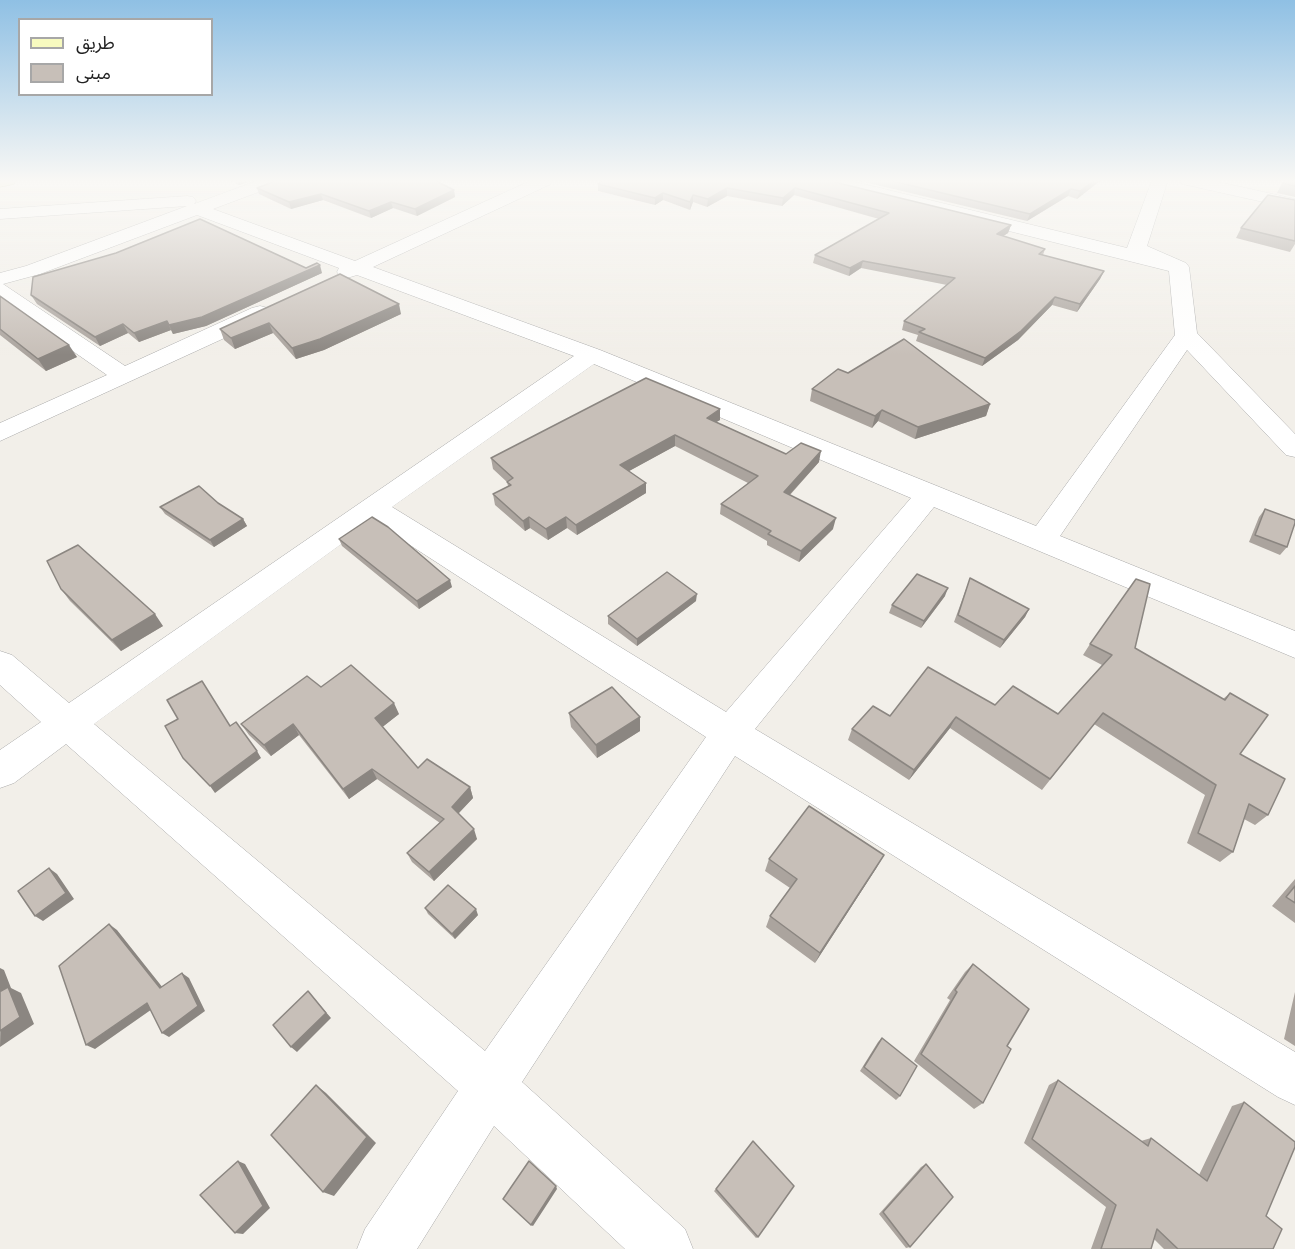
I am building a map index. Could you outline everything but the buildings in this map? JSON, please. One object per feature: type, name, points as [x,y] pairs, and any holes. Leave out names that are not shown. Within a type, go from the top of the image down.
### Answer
[{"type":"street","points":[[0,279],[33,270],[118,238]]},
{"type":"street","points":[[278,238],[592,355],[928,496],[1295,645]]},
{"type":"street","points":[[326,282],[420,238]]},
{"type":"street","points":[[1068,238],[1179,267]]},
{"type":"street","points":[[1140,238],[1136,249],[1179,267]]},
{"type":"street","points":[[1179,267],[1186,334],[1295,449]]},
{"type":"street","points":[[0,290],[124,376]]},
{"type":"street","points":[[0,433],[284,301]]},
{"type":"street","points":[[1041,541],[1186,334]]},
{"type":"street","points":[[0,771],[372,507],[592,355]]},
{"type":"street","points":[[385,1249],[490,1088],[730,733],[928,496]]},
{"type":"street","points":[[372,507],[730,733],[1295,1080]]},
{"type":"street","points":[[0,665],[490,1088],[665,1249]]}]
